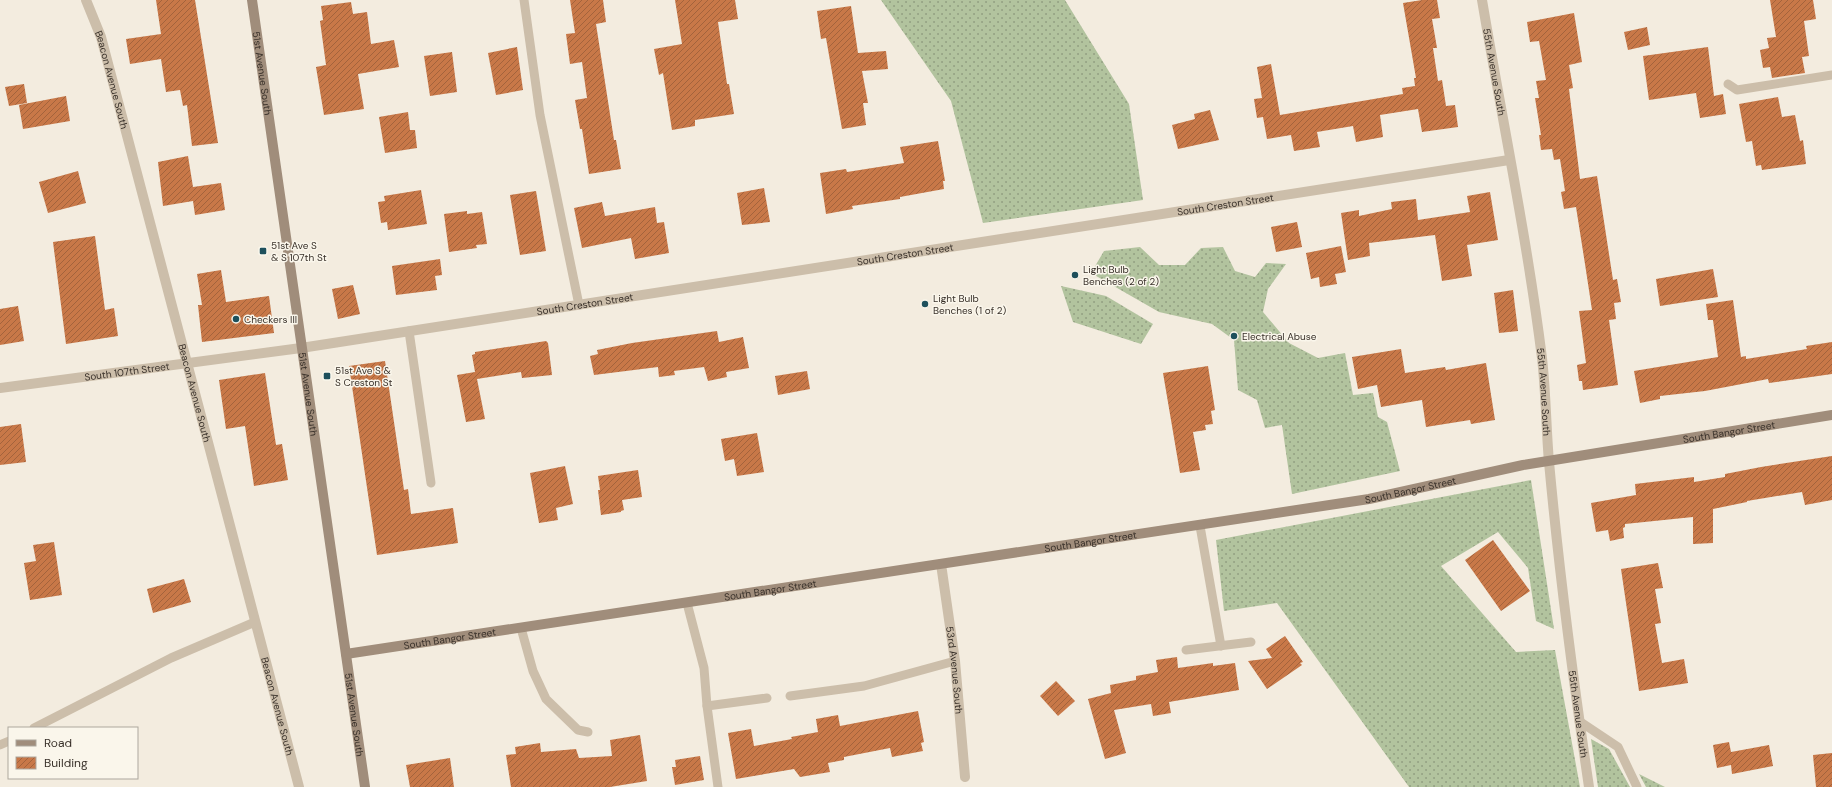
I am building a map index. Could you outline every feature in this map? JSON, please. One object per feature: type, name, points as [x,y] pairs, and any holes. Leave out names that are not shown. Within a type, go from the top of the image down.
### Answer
[{"type":"street","name":"Beacon Avenue South","points":[[86,0],[101,37],[299,787]]},
{"type":"street","name":"51st Avenue South","points":[[252,0],[365,787]]},
{"type":"street","name":"55th Avenue South","points":[[1482,0],[1509,160],[1524,231],[1542,360],[1549,461],[1588,787]]},
{"type":"street","name":"South Creston Street","points":[[301,348],[1509,160]]},
{"type":"street","name":"South 107th Street","points":[[0,388],[186,362],[301,348]]},
{"type":"street","name":"South Bangor Street","points":[[346,654],[1200,526],[1369,499],[1523,465],[1832,415]]},
{"type":"street","name":"53rd Avenue South","points":[[941,564],[955,660],[965,777]]},
{"type":"lane","points":[[524,0],[540,115],[579,305]]},
{"type":"lane","points":[[1728,84],[1737,90],[1832,75]]},
{"type":"lane","points":[[409,331],[431,482]]},
{"type":"lane","points":[[1200,526],[1221,646]]},
{"type":"lane","points":[[686,603],[704,668],[707,706],[718,787]]},
{"type":"lane","points":[[36,727],[171,658],[255,622]]},
{"type":"lane","points":[[521,628],[533,670],[546,699],[578,730],[588,732]]},
{"type":"lane","points":[[1186,650],[1251,642]]},
{"type":"lane","points":[[790,696],[864,686],[955,660]]},
{"type":"lane","points":[[707,706],[767,698]]},
{"type":"lane","points":[[1579,721],[1618,747],[1637,787]]},
{"type":"green space","points":[[881,0],[1065,0],[1129,104],[1143,200],[983,223],[951,101]]},
{"type":"green space","points":[[1140,247],[1159,265],[1185,265],[1201,248],[1223,247],[1235,271],[1255,277],[1266,263],[1286,264],[1268,289],[1263,312],[1289,343],[1318,358],[1345,353],[1353,395],[1373,393],[1378,417],[1387,422],[1400,471],[1292,494],[1282,425],[1265,428],[1257,400],[1238,390],[1234,340],[1212,324],[1159,312],[1091,273],[1104,251]]},
{"type":"green space","points":[[1061,286],[1106,296],[1153,324],[1141,344],[1073,322]]},
{"type":"green space","points":[[1531,480],[1554,629],[1536,621],[1528,568],[1498,532],[1441,566],[1516,652],[1555,650],[1580,787],[1409,787],[1277,603],[1224,611],[1216,540]]},
{"type":"green space","points":[[1591,739],[1609,749],[1630,787],[1598,787]]},
{"type":"green space","points":[[1639,774],[1665,787],[1646,787]]},
{"type":"building","points":[[156,0],[195,0],[218,143],[192,146],[187,105],[183,106],[180,90],[166,92],[161,59],[130,64],[126,39],[161,34]]},
{"type":"building","points":[[570,0],[603,0],[606,22],[596,24],[614,140],[616,140],[621,169],[589,174],[582,129],[580,129],[575,100],[587,98],[582,62],[570,64],[566,34],[575,33]]},
{"type":"building","points":[[675,0],[735,0],[738,19],[718,22],[727,84],[729,84],[734,114],[695,120],[695,126],[672,130],[663,73],[659,75],[654,49],[682,44]]},
{"type":"building","points":[[1422,0],[1437,0],[1440,18],[1432,19],[1437,48],[1433,48],[1438,81],[1442,80],[1446,106],[1455,105],[1458,127],[1422,132],[1418,109],[1380,115],[1383,137],[1356,142],[1353,126],[1317,132],[1320,147],[1294,151],[1291,135],[1267,139],[1263,117],[1257,118],[1254,99],[1262,98],[1257,67],[1271,64],[1280,115],[1403,94],[1402,88],[1415,86],[1414,78],[1416,78],[1403,3]]},
{"type":"building","points":[[1770,0],[1813,0],[1816,19],[1804,21],[1809,56],[1802,57],[1805,73],[1772,78],[1770,67],[1763,68],[1760,50],[1769,48],[1767,38],[1776,37]]},
{"type":"building","points":[[351,2],[353,14],[367,12],[371,44],[394,40],[399,67],[358,74],[364,109],[324,115],[316,67],[326,65],[320,21],[323,20],[321,6]]},
{"type":"building","points":[[851,6],[858,53],[886,51],[888,69],[862,71],[868,103],[863,103],[866,125],[842,129],[826,38],[821,39],[817,11]]},
{"type":"building","points":[[1574,13],[1582,62],[1569,65],[1573,88],[1569,89],[1580,179],[1597,176],[1613,280],[1617,279],[1621,302],[1614,303],[1616,319],[1609,320],[1618,385],[1583,390],[1582,381],[1579,381],[1577,365],[1586,363],[1579,311],[1592,310],[1585,264],[1576,207],[1564,209],[1561,192],[1565,191],[1560,159],[1554,160],[1552,149],[1541,150],[1539,135],[1541,135],[1535,98],[1539,98],[1536,81],[1546,80],[1539,41],[1530,42],[1527,22]]},
{"type":"building","points":[[1647,27],[1650,45],[1628,50],[1624,32]]},
{"type":"building","points":[[517,47],[523,90],[496,95],[488,53]]},
{"type":"building","points":[[1708,47],[1714,96],[1723,94],[1726,114],[1700,118],[1696,93],[1649,100],[1643,56]]},
{"type":"building","points":[[452,52],[457,92],[430,96],[424,56]]},
{"type":"building","points":[[24,84],[27,103],[9,106],[5,87]]},
{"type":"building","points":[[66,96],[70,121],[23,129],[19,105]]},
{"type":"building","points":[[1778,97],[1782,117],[1795,115],[1800,141],[1803,140],[1806,164],[1762,170],[1761,165],[1756,166],[1752,141],[1746,142],[1739,104]]},
{"type":"building","points":[[1210,110],[1219,140],[1178,149],[1172,125],[1195,119],[1194,114]]},
{"type":"building","points":[[408,112],[410,130],[415,130],[417,148],[385,153],[379,117]]},
{"type":"building","points":[[938,141],[945,181],[943,181],[944,189],[900,197],[900,199],[852,206],[853,209],[826,214],[820,173],[846,169],[847,172],[904,163],[900,147]]},
{"type":"building","points":[[188,156],[193,187],[221,183],[225,210],[195,215],[193,201],[163,206],[158,162]]},
{"type":"building","points":[[78,171],[86,203],[48,213],[39,182]]},
{"type":"building","points":[[764,188],[770,222],[742,225],[737,193]]},
{"type":"building","points":[[421,190],[427,224],[388,230],[387,222],[381,223],[378,202],[385,201],[384,196]]},
{"type":"building","points":[[536,191],[546,251],[520,255],[510,195]]},
{"type":"building","points":[[1490,192],[1498,240],[1467,245],[1472,276],[1442,281],[1435,235],[1369,243],[1370,256],[1348,260],[1341,213],[1359,210],[1359,216],[1392,209],[1391,202],[1416,199],[1418,220],[1470,212],[1467,196]]},
{"type":"building","points":[[602,202],[605,216],[655,207],[657,223],[664,222],[669,253],[635,259],[631,238],[582,248],[574,208]]},
{"type":"building","points":[[467,211],[467,214],[482,212],[487,244],[476,245],[477,248],[449,252],[444,214]]},
{"type":"building","points":[[1297,222],[1302,247],[1276,252],[1271,227]]},
{"type":"building","points":[[95,236],[105,310],[114,308],[118,336],[66,344],[53,242]]},
{"type":"building","points":[[1341,246],[1346,272],[1335,274],[1337,284],[1320,287],[1319,277],[1311,279],[1306,253]]},
{"type":"building","points":[[440,259],[442,275],[435,276],[437,290],[396,295],[392,266]]},
{"type":"building","points":[[1713,269],[1718,297],[1660,306],[1656,279]]},
{"type":"building","name":"Checkers III","points":[[221,270],[226,302],[269,296],[274,333],[202,342],[198,305],[202,305],[197,274]]},
{"type":"building","points":[[353,285],[360,314],[338,319],[332,289]]},
{"type":"building","points":[[1513,290],[1518,331],[1499,333],[1494,293]]},
{"type":"building","points":[[1733,300],[1741,357],[1746,356],[1746,359],[1807,349],[1806,346],[1832,342],[1832,374],[1769,383],[1768,379],[1705,391],[1660,396],[1660,399],[1640,403],[1634,371],[1718,357],[1713,320],[1708,320],[1706,304]]},
{"type":"building","points":[[18,306],[24,341],[0,345],[0,309]]},
{"type":"building","points":[[717,331],[719,342],[743,337],[749,368],[726,372],[727,377],[708,381],[704,367],[674,371],[675,375],[659,377],[658,367],[594,375],[590,356],[598,354],[597,350],[632,343]]},
{"type":"building","points":[[546,341],[548,343],[552,375],[522,378],[521,372],[477,379],[485,419],[466,422],[457,375],[475,372],[472,355],[475,354],[475,352]]},
{"type":"building","points":[[1401,349],[1405,373],[1445,367],[1446,370],[1486,363],[1495,420],[1471,424],[1470,420],[1426,427],[1422,400],[1381,407],[1377,385],[1358,389],[1352,357]]},
{"type":"building","points":[[385,361],[404,490],[408,489],[411,514],[453,508],[458,543],[377,555],[349,366]]},
{"type":"building","points":[[1208,366],[1215,410],[1211,411],[1213,424],[1205,425],[1206,430],[1193,432],[1200,470],[1180,473],[1163,373]]},
{"type":"building","points":[[807,371],[810,389],[778,395],[775,376]]},
{"type":"building","points":[[265,373],[276,445],[282,444],[288,480],[254,486],[245,426],[226,429],[219,380]]},
{"type":"building","points":[[21,424],[26,462],[0,465],[0,427]]},
{"type":"building","points":[[757,433],[764,472],[737,476],[734,459],[725,461],[721,439]]},
{"type":"building","points":[[1832,456],[1832,500],[1805,505],[1802,492],[1747,501],[1713,509],[1713,543],[1693,544],[1693,517],[1625,524],[1625,527],[1623,528],[1624,538],[1610,541],[1608,530],[1596,532],[1591,503],[1636,495],[1635,484],[1694,477],[1694,482],[1725,477],[1725,474],[1761,467]]},
{"type":"building","points":[[565,466],[573,504],[556,508],[558,520],[539,523],[530,473]]},
{"type":"building","points":[[638,470],[642,497],[622,500],[624,510],[621,512],[601,515],[598,476]]},
{"type":"building","points":[[1493,540],[1530,591],[1501,611],[1465,560]]},
{"type":"building","points":[[54,542],[62,595],[30,600],[24,563],[36,561],[33,545]]},
{"type":"building","points":[[1658,563],[1663,588],[1655,589],[1661,623],[1655,624],[1662,663],[1684,659],[1688,683],[1639,691],[1621,569]]},
{"type":"building","points":[[184,579],[191,602],[153,613],[147,589]]},
{"type":"building","points":[[1285,636],[1303,662],[1300,663],[1302,665],[1267,689],[1248,661],[1272,658],[1266,649]]},
{"type":"building","points":[[1177,657],[1178,668],[1213,663],[1213,666],[1235,663],[1239,690],[1169,702],[1171,713],[1153,716],[1151,704],[1114,710],[1126,753],[1105,759],[1088,699],[1111,693],[1110,685],[1136,680],[1136,676],[1158,672],[1156,660]]},
{"type":"building","points":[[1056,681],[1075,701],[1058,716],[1040,696]]},
{"type":"building","points":[[918,711],[924,742],[921,743],[923,751],[892,757],[890,748],[844,757],[844,760],[828,763],[830,772],[800,777],[794,769],[736,779],[728,733],[751,729],[754,746],[792,739],[791,737],[818,732],[816,719],[838,715],[840,726]]},
{"type":"building","points":[[640,735],[647,781],[610,787],[511,787],[506,755],[516,754],[515,747],[540,743],[541,752],[576,749],[579,758],[612,756],[610,740]]},
{"type":"building","points":[[1729,742],[1731,752],[1769,745],[1773,766],[1732,774],[1731,765],[1717,768],[1713,745]]},
{"type":"building","points":[[1832,753],[1832,787],[1816,787],[1813,755]]},
{"type":"building","points":[[700,756],[704,780],[675,785],[672,767],[676,767],[675,760]]},
{"type":"building","points":[[450,758],[454,787],[410,787],[406,765]]},
{"type":"place","name":"51st Ave S & S 107th St","points":[[263,251]]},
{"type":"place","name":"Light Bulb Benches (2 of 2)","points":[[1075,275]]},
{"type":"place","name":"Light Bulb Benches (1 of 2)","points":[[925,304]]},
{"type":"place","name":"Checkers III","points":[[236,319]]},
{"type":"place","name":"Electrical Abuse","points":[[1234,336]]},
{"type":"place","name":"51st Ave S & S Creston St","points":[[327,376]]}]
